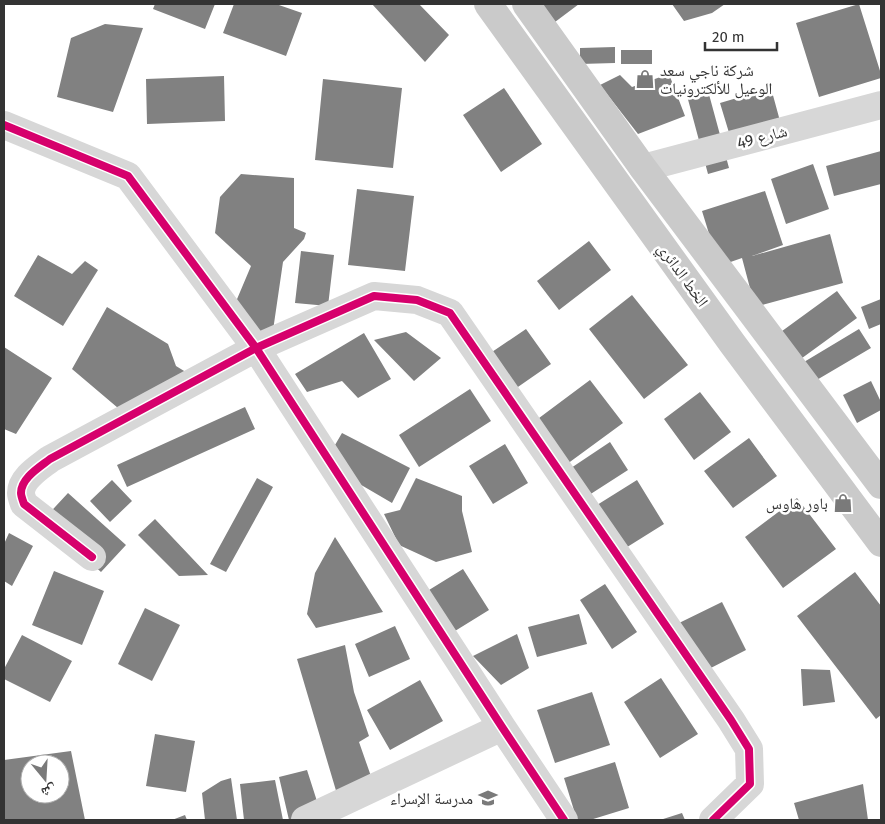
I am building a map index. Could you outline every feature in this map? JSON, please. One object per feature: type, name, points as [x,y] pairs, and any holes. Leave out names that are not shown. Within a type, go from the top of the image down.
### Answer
[{"type":"main road","name":"الخط الدائري","points":[[488,4],[732,343],[881,544]]},
{"type":"main road","name":"الخط الدائري","points":[[526,4],[643,168],[881,484]]},
{"type":"main road","points":[[732,343],[759,322]]},
{"type":"street","name":"شارع 49","points":[[643,168],[881,105]]},
{"type":"street","points":[[4,125],[128,176],[256,348],[564,820]]},
{"type":"street","points":[[92,557],[24,504],[21,494],[23,485],[28,477],[50,459],[256,348],[374,296],[417,300],[450,313],[731,720],[749,749],[750,784],[712,820]]},
{"type":"street","points":[[312,819],[502,727]]},
{"type":"building","points":[[155,4],[215,4],[205,29],[153,9]]},
{"type":"building","points":[[234,4],[276,4],[302,13],[286,56],[223,33]]},
{"type":"building","points":[[372,4],[419,4],[449,35],[425,62]]},
{"type":"building","points":[[540,4],[579,4],[555,22]]},
{"type":"building","points":[[672,4],[725,4],[712,13],[684,21]]},
{"type":"building","points":[[859,4],[881,78],[819,97],[796,23]]},
{"type":"building","points":[[105,24],[143,28],[113,112],[57,97],[71,38]]},
{"type":"building","points":[[615,47],[615,63],[580,64],[580,48]]},
{"type":"building","points":[[621,50],[652,50],[652,64],[621,64]]},
{"type":"building","points":[[669,74],[685,116],[638,134],[600,85],[620,75],[632,87]]},
{"type":"building","points":[[224,76],[225,121],[147,124],[146,79]]},
{"type":"building","points":[[323,79],[402,88],[393,168],[315,160]]},
{"type":"building","points":[[707,87],[729,168],[708,174],[686,92]]},
{"type":"building","points":[[504,88],[542,144],[501,172],[463,115]]},
{"type":"building","points":[[771,88],[780,121],[730,136],[720,103]]},
{"type":"building","points":[[881,151],[881,184],[834,196],[826,166]]},
{"type":"building","points":[[813,164],[829,209],[786,224],[771,179]]},
{"type":"building","points":[[241,174],[294,178],[294,228],[306,233],[304,239],[283,262],[270,351],[232,311],[251,266],[215,233],[220,197]]},
{"type":"building","points":[[357,189],[414,196],[405,271],[348,265]]},
{"type":"building","points":[[765,191],[783,245],[752,256],[830,234],[843,283],[755,307],[742,258],[719,266],[702,211]]},
{"type":"building","points":[[589,241],[611,270],[559,310],[537,281]]},
{"type":"building","points":[[301,251],[334,255],[328,306],[295,303]]},
{"type":"building","points":[[38,255],[72,274],[85,261],[98,270],[63,326],[14,296]]},
{"type":"building","points":[[837,291],[857,318],[798,361],[778,334]]},
{"type":"building","points":[[632,295],[688,365],[644,399],[589,329]]},
{"type":"building","points":[[881,299],[881,324],[869,329],[861,307]]},
{"type":"building","points":[[107,307],[168,344],[176,366],[189,374],[118,408],[72,369]]},
{"type":"building","points":[[526,329],[551,364],[515,389],[489,354]]},
{"type":"building","points":[[859,329],[871,348],[815,381],[804,362]]},
{"type":"building","points":[[406,332],[441,358],[414,381],[374,340]]},
{"type":"building","points":[[364,333],[391,379],[358,398],[342,381],[307,392],[295,374]]},
{"type":"building","points":[[4,347],[52,378],[16,434],[4,429]]},
{"type":"building","points":[[590,380],[623,423],[563,467],[531,424]]},
{"type":"building","points":[[871,381],[881,402],[881,410],[857,423],[843,395]]},
{"type":"building","points":[[470,389],[491,421],[419,467],[399,435]]},
{"type":"building","points":[[700,392],[731,432],[694,460],[664,419]]},
{"type":"building","points":[[245,407],[255,429],[127,487],[117,465]]},
{"type":"building","points":[[342,433],[410,468],[392,503],[351,479],[335,445]]},
{"type":"building","points":[[749,438],[777,476],[733,508],[704,471]]},
{"type":"building","points":[[610,442],[628,470],[586,497],[568,470]]},
{"type":"building","points":[[505,444],[528,483],[493,504],[469,466]]},
{"type":"building","points":[[257,478],[273,487],[226,572],[210,564]]},
{"type":"building","points":[[416,478],[462,496],[462,511],[472,552],[436,562],[399,545],[384,514],[400,510]]},
{"type":"building","points":[[112,480],[132,501],[110,522],[90,501]]},
{"type":"building","points":[[637,480],[664,524],[624,549],[597,505]]},
{"type":"building","points":[[68,493],[126,545],[101,572],[43,520]]},
{"type":"building","points":[[797,498],[836,549],[783,588],[745,537]]},
{"type":"building","points":[[155,519],[208,575],[179,576],[138,535]]},
{"type":"building","points":[[9,533],[33,546],[12,586],[4,581],[4,544]]},
{"type":"building","points":[[335,537],[383,612],[316,628],[307,614],[315,573]]},
{"type":"building","points":[[463,569],[489,610],[455,631],[429,590]]},
{"type":"building","points":[[54,571],[104,591],[82,645],[32,625]]},
{"type":"building","points":[[855,572],[881,606],[881,715],[876,719],[797,616]]},
{"type":"building","points":[[605,584],[637,632],[612,649],[580,600]]},
{"type":"building","points":[[722,602],[746,650],[701,673],[677,624]]},
{"type":"building","points":[[145,608],[180,625],[152,681],[118,664]]},
{"type":"building","points":[[579,614],[587,644],[537,657],[528,627]]},
{"type":"building","points":[[395,626],[410,659],[369,677],[355,644]]},
{"type":"building","points":[[517,634],[529,668],[501,685],[473,656]]},
{"type":"building","points":[[22,635],[72,661],[50,702],[4,679],[4,669]]},
{"type":"building","points":[[345,645],[354,692],[369,736],[359,742],[373,782],[337,794],[297,659]]},
{"type":"building","points":[[801,669],[830,670],[835,702],[803,706]]},
{"type":"building","points":[[661,678],[698,734],[660,758],[624,702]]},
{"type":"building","points":[[420,680],[443,721],[390,750],[367,710]]},
{"type":"building","points":[[592,692],[610,745],[555,763],[537,710]]},
{"type":"building","points":[[155,734],[195,741],[186,792],[146,786]]},
{"type":"building","points":[[71,751],[85,820],[4,820],[4,760],[20,758],[20,804],[70,804],[70,754],[49,754]]},
{"type":"building","points":[[615,762],[629,808],[590,820],[577,820],[564,778]]},
{"type":"building","points":[[307,770],[323,820],[289,820],[279,777]]},
{"type":"building","points":[[231,778],[237,820],[205,820],[202,793],[221,781]]},
{"type":"building","points":[[275,780],[283,820],[244,820],[240,784]]},
{"type":"building","points":[[863,784],[868,820],[799,820],[794,803]]},
{"type":"building","points":[[682,813],[685,820],[660,820]]},
{"type":"building","points":[[185,815],[187,820],[172,820]]},
{"type":"cycle path","points":[[4,125],[128,176],[256,348],[564,820]]},
{"type":"cycle path","points":[[92,557],[24,504],[21,493],[24,482],[50,459],[256,348],[374,296],[417,300],[450,313],[731,720],[749,749],[750,784],[713,820]]},
{"type":"place","name":"شركة ناجي سعد الوعيل للألكترونيات","points":[[645,79]]},
{"type":"place","name":"باور هاوس","points":[[843,503]]},
{"type":"place","name":"مدرسة الإسراء","points":[[488,798]]}]
